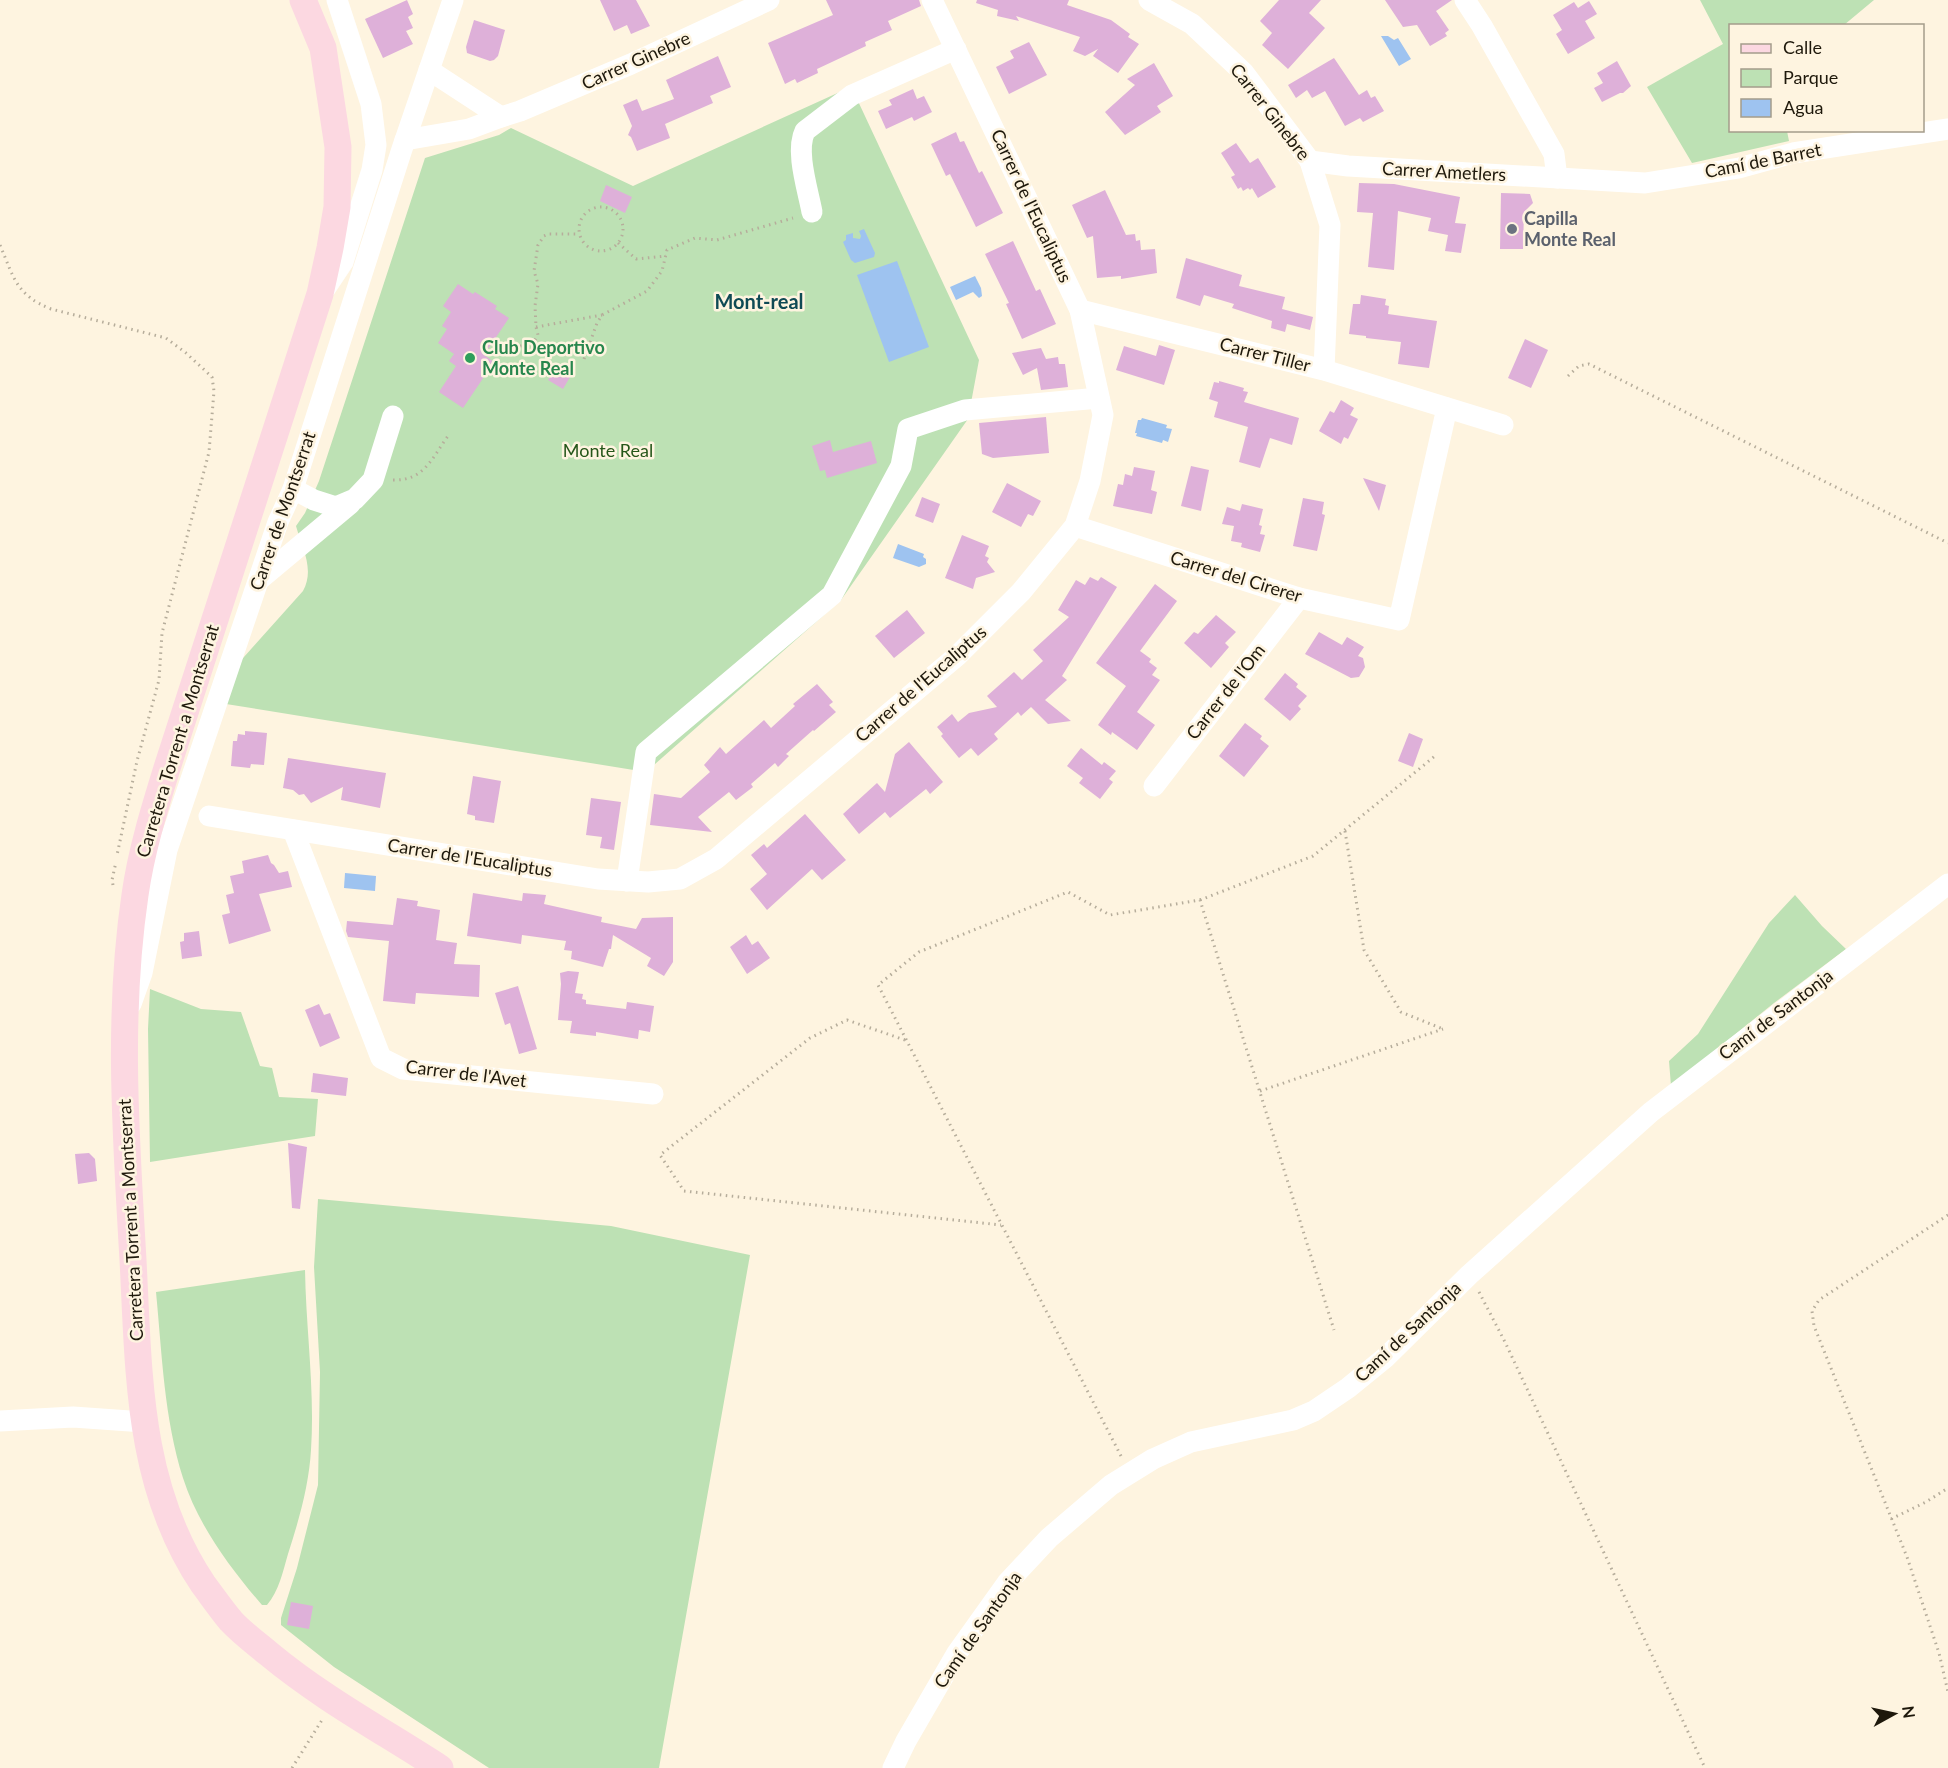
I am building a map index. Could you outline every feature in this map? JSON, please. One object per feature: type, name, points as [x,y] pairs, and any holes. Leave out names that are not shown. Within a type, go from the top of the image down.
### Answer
[{"type":"main road","name":"Carretera Torrent a Montserrat","points":[[303,0],[322,48],[338,147],[337,207],[330,248],[318,300],[147,835],[135,894],[124,1025],[124,1090],[140,1390],[149,1454],[169,1522],[184,1554],[232,1622],[296,1676],[440,1768]]},
{"type":"street","points":[[318,300],[343,262],[372,170],[376,146],[371,104],[337,0]]},
{"type":"street","name":"Carrer de Montserrat","points":[[124,1025],[142,973],[167,850],[278,522],[293,489],[405,140],[453,0]]},
{"type":"street","name":"Carrer Ginebre","points":[[405,140],[469,129],[520,111],[631,64],[769,0]]},
{"type":"street","name":"Carrer de l'Eucaliptus","points":[[209,816],[598,879],[648,882],[680,879],[716,859],[957,656],[1022,592],[1075,526],[1089,481],[1103,415],[1080,310],[932,0]]},
{"type":"street","name":"Carrer Ginebre","points":[[1149,0],[1192,24],[1244,73],[1310,161],[1330,225],[1324,370]]},
{"type":"street","points":[[1465,0],[1568,179]]},
{"type":"street","points":[[812,212],[801,152],[801,139],[805,131],[852,95],[956,49]]},
{"type":"street","points":[[429,70],[501,117]]},
{"type":"street","name":"Camí de Barret","points":[[1568,179],[1645,183],[1739,168],[1793,153],[1948,129]]},
{"type":"street","name":"Carrer Ametlers","points":[[1310,161],[1348,166],[1568,179]]},
{"type":"street","name":"Carrer Tiller","points":[[1080,310],[1324,370],[1503,425]]},
{"type":"street","points":[[627,881],[645,752],[832,596],[901,466],[908,429],[965,410],[1099,398]]},
{"type":"street","name":"Carrer del Cirerer","points":[[1075,526],[1299,598],[1399,620],[1447,408]]},
{"type":"street","points":[[258,580],[355,499],[373,480],[393,416]]},
{"type":"street","points":[[293,489],[314,500],[336,507],[355,499]]},
{"type":"street","name":"Carrer de l'Om","points":[[1154,786],[1299,598]]},
{"type":"street","points":[[175,827],[209,816],[186,793]]},
{"type":"street","name":"Carrer de l'Avet","points":[[293,830],[381,1058],[403,1068],[653,1094]]},
{"type":"street","name":"Camí de Santonja","points":[[893,1768],[957,1653],[1007,1583],[1049,1538],[1111,1485],[1153,1459],[1191,1442],[1293,1420],[1314,1411],[1348,1388],[1386,1357],[1469,1275],[1651,1112],[1948,884]]},
{"type":"street","points":[[0,1421],[73,1417],[144,1422]]},
{"type":"path","points":[[605,207],[618,215],[622,221],[622,237],[612,248],[599,251],[586,246],[579,234],[580,220],[590,209],[605,207]]},
{"type":"path","points":[[536,327],[602,315],[647,291],[662,271],[666,250],[695,238],[717,240],[812,212]]},
{"type":"path","points":[[508,347],[532,345],[538,335],[535,295],[538,284],[534,271],[538,245],[544,236],[549,234],[579,234]]},
{"type":"path","points":[[618,243],[636,259],[666,256]]},
{"type":"path","points":[[0,245],[18,287],[34,302],[51,309],[166,338],[212,377],[214,391],[209,452],[162,633],[159,680],[137,761]]},
{"type":"path","points":[[584,359],[602,315]]},
{"type":"path","points":[[1568,376],[1579,366],[1588,364],[1948,543]]},
{"type":"path","points":[[404,481],[422,473],[448,436]]},
{"type":"path","points":[[1130,1474],[878,985],[919,952],[1068,892],[1110,915],[1200,900],[1313,856],[1435,756]]},
{"type":"path","points":[[1260,1091],[1443,1029],[1401,1012],[1364,950],[1345,830]]},
{"type":"path","points":[[1200,900],[1334,1330]]},
{"type":"path","points":[[906,1041],[847,1020],[810,1038],[660,1155],[684,1191],[1001,1225]]},
{"type":"path","points":[[1948,1215],[1820,1300],[1812,1311],[1814,1326],[1907,1557],[1939,1653],[1948,1692]]},
{"type":"path","points":[[1469,1275],[1505,1342],[1705,1768]]},
{"type":"path","points":[[1891,1519],[1948,1488]]},
{"type":"path","points":[[292,1768],[334,1701]]},
{"type":"green space","points":[[1700,0],[1874,0],[1845,24],[1729,24],[1729,132],[1787,132],[1789,141],[1692,163],[1647,87],[1723,44]]},
{"type":"green space","name":"Monte Real","points":[[864,81],[857,99],[979,360],[968,419],[841,600],[646,772],[226,704],[219,685],[303,591],[306,583],[308,567],[296,526],[305,513],[319,481],[425,158],[499,135],[511,128],[633,186]]},
{"type":"green space","points":[[1795,895],[1846,949],[1774,1003],[1671,1086],[1669,1061],[1698,1034],[1769,923]]},
{"type":"green space","points":[[150,989],[201,1009],[241,1012],[260,1066],[272,1068],[279,1097],[318,1099],[315,1136],[150,1162],[148,1029]]},
{"type":"green space","points":[[318,1199],[611,1226],[750,1255],[659,1768],[489,1768],[334,1667],[281,1625],[318,1485],[320,1372],[314,1267]]},
{"type":"green space","points":[[305,1270],[312,1405],[310,1463],[300,1515],[280,1581],[267,1605],[262,1605],[238,1576],[206,1529],[183,1478],[168,1409],[156,1292]]},
{"type":"water","points":[[1381,36],[1388,36],[1394,40],[1398,38],[1411,59],[1399,66]]},
{"type":"water","points":[[864,229],[875,253],[874,257],[855,263],[851,260],[843,242],[846,240],[846,235],[853,233],[853,238],[860,239],[859,231]]},
{"type":"water","points":[[897,261],[929,347],[889,362],[857,275]]},
{"type":"water","points":[[975,276],[982,296],[979,298],[973,292],[956,300],[950,287]]},
{"type":"water","points":[[1142,418],[1167,425],[1166,428],[1172,429],[1168,442],[1163,440],[1162,443],[1136,436],[1138,420]]},
{"type":"water","points":[[898,544],[924,554],[926,564],[919,567],[893,558]]},
{"type":"water","points":[[345,873],[376,876],[375,891],[344,888]]},
{"type":"building","points":[[407,0],[413,14],[408,17],[413,28],[406,31],[413,44],[383,58],[365,19]]},
{"type":"building","points":[[600,0],[636,0],[650,26],[631,34],[627,25],[614,31]]},
{"type":"building","points":[[826,0],[919,0],[921,6],[888,21],[892,30],[865,42],[866,46],[817,69],[818,73],[797,83],[795,79],[785,84],[768,43],[833,15]]},
{"type":"building","points":[[977,0],[1069,0],[1067,5],[1111,20],[1130,34],[1128,37],[1139,44],[1118,73],[1093,56],[1098,49],[1085,56],[1073,51],[1080,37],[1016,16],[1019,21],[997,16],[998,10],[976,3]]},
{"type":"building","points":[[1279,0],[1321,0],[1309,13],[1325,28],[1288,69],[1262,45],[1272,33],[1260,21]]},
{"type":"building","points":[[1385,0],[1452,0],[1436,11],[1449,30],[1445,33],[1447,36],[1430,46],[1417,25],[1403,27]]},
{"type":"building","points":[[1589,1],[1597,14],[1585,21],[1595,38],[1568,54],[1556,34],[1562,30],[1553,15],[1574,2],[1578,8]]},
{"type":"building","points":[[474,20],[505,30],[498,56],[494,60],[490,61],[467,53],[466,47]]},
{"type":"building","points":[[1029,42],[1047,75],[1009,94],[996,67],[1014,58],[1010,51]]},
{"type":"building","points":[[718,56],[731,87],[710,96],[713,103],[665,124],[670,138],[637,151],[628,135],[632,126],[623,105],[637,99],[642,111],[674,99],[666,80]]},
{"type":"building","points":[[1334,58],[1359,95],[1367,90],[1371,98],[1375,96],[1384,111],[1363,122],[1360,118],[1345,126],[1325,91],[1312,98],[1307,90],[1296,98],[1288,85]]},
{"type":"building","points":[[1617,61],[1631,86],[1623,93],[1602,102],[1594,88],[1603,83],[1597,73]]},
{"type":"building","points":[[1154,63],[1173,96],[1157,106],[1161,112],[1125,135],[1105,112],[1135,85],[1127,79]]},
{"type":"building","points":[[913,89],[917,99],[924,96],[932,112],[914,121],[912,117],[886,129],[878,111],[892,105],[889,100]]},
{"type":"building","points":[[956,132],[960,142],[964,141],[979,173],[982,171],[1003,213],[976,227],[950,174],[946,176],[931,144]]},
{"type":"building","points":[[1236,143],[1250,163],[1258,158],[1276,187],[1258,198],[1252,188],[1243,191],[1241,187],[1238,189],[1231,177],[1235,175],[1221,153]]},
{"type":"building","points":[[1359,183],[1394,184],[1460,197],[1455,223],[1466,224],[1461,253],[1445,251],[1448,235],[1428,231],[1431,218],[1398,211],[1394,270],[1368,267],[1373,213],[1357,212]]},
{"type":"building","points":[[606,185],[632,197],[625,213],[600,201]]},
{"type":"building","points":[[1105,190],[1126,235],[1135,234],[1136,241],[1140,240],[1141,250],[1155,249],[1157,273],[1121,279],[1121,276],[1097,278],[1093,236],[1087,238],[1072,205]]},
{"type":"building","name":"Capilla Monte Real","points":[[1501,193],[1530,194],[1533,203],[1524,212],[1523,249],[1500,249]]},
{"type":"building","points":[[1013,241],[1036,291],[1040,289],[1056,324],[1022,339],[1006,304],[1009,303],[985,254]]},
{"type":"building","points":[[1186,258],[1242,275],[1239,286],[1285,297],[1282,309],[1313,317],[1310,330],[1287,324],[1285,332],[1271,328],[1272,321],[1232,308],[1234,304],[1204,295],[1200,306],[1176,298]]},
{"type":"building","points":[[458,284],[497,306],[495,309],[509,318],[484,355],[494,362],[463,408],[439,392],[456,366],[449,361],[454,354],[438,343],[447,329],[442,326],[451,312],[443,306]]},
{"type":"building","points":[[1361,295],[1386,299],[1385,305],[1389,306],[1388,314],[1437,321],[1429,368],[1398,364],[1401,342],[1349,334],[1353,304],[1360,304]]},
{"type":"building","points":[[1525,339],[1548,350],[1531,388],[1508,378]]},
{"type":"building","points":[[1159,345],[1175,350],[1164,385],[1116,370],[1124,346],[1156,356]]},
{"type":"building","points":[[1041,348],[1046,359],[1058,357],[1059,364],[1065,364],[1068,387],[1041,390],[1037,368],[1023,375],[1012,353]]},
{"type":"building","points":[[558,363],[573,372],[563,389],[548,380]]},
{"type":"building","points":[[1219,381],[1244,388],[1243,391],[1248,392],[1244,402],[1299,418],[1292,445],[1270,438],[1260,468],[1239,462],[1248,427],[1214,417],[1218,402],[1209,399],[1214,382],[1219,383]]},
{"type":"building","points":[[1341,400],[1354,408],[1350,415],[1358,419],[1348,439],[1344,437],[1341,444],[1319,431],[1330,411],[1334,413]]},
{"type":"building","points":[[1046,417],[1049,453],[993,458],[982,454],[979,423]]},
{"type":"building","points":[[830,440],[833,452],[871,441],[877,463],[827,478],[825,470],[820,471],[812,446]]},
{"type":"building","points":[[1191,466],[1209,470],[1201,511],[1181,506]]},
{"type":"building","points":[[1134,467],[1155,471],[1151,490],[1157,492],[1152,514],[1113,506],[1118,484],[1123,485],[1125,474],[1132,476]]},
{"type":"building","points":[[1363,478],[1386,485],[1379,511]]},
{"type":"building","points":[[1007,483],[1041,501],[1033,516],[1028,514],[1021,527],[992,512]]},
{"type":"building","points":[[922,497],[940,504],[933,523],[915,516]]},
{"type":"building","points":[[1303,498],[1324,502],[1322,514],[1325,515],[1317,551],[1293,546]]},
{"type":"building","points":[[1242,504],[1263,509],[1259,525],[1262,526],[1260,534],[1265,535],[1260,552],[1241,547],[1242,543],[1231,541],[1234,526],[1222,524],[1227,507],[1240,511]]},
{"type":"building","points":[[962,535],[989,546],[985,556],[989,558],[987,562],[995,572],[976,578],[973,589],[945,578]]},
{"type":"building","points":[[1090,577],[1098,581],[1101,577],[1117,587],[1062,676],[1067,680],[1045,700],[1071,721],[1048,724],[1031,707],[1021,716],[1018,712],[994,734],[998,739],[978,756],[971,748],[959,758],[941,736],[943,734],[937,727],[952,714],[958,722],[969,713],[997,707],[987,696],[1014,672],[1022,680],[1043,661],[1033,650],[1069,617],[1058,610],[1076,580],[1085,585]]},
{"type":"building","points":[[1155,584],[1177,601],[1140,651],[1151,659],[1149,662],[1157,668],[1152,675],[1160,680],[1137,712],[1155,725],[1137,750],[1098,725],[1126,686],[1096,663]]},
{"type":"building","points":[[907,610],[925,633],[894,658],[875,636]]},
{"type":"building","points":[[1216,615],[1236,632],[1225,643],[1229,647],[1211,668],[1184,643],[1194,632],[1198,634]]},
{"type":"building","points":[[1319,632],[1342,645],[1347,637],[1364,647],[1358,656],[1363,658],[1365,667],[1359,677],[1351,678],[1305,654]]},
{"type":"building","points":[[1285,673],[1307,696],[1298,706],[1301,709],[1290,721],[1264,699]]},
{"type":"building","points":[[817,684],[833,702],[829,705],[836,712],[786,754],[789,756],[778,767],[775,763],[751,784],[753,787],[736,800],[729,792],[698,817],[712,832],[650,825],[654,794],[681,798],[710,772],[704,765],[720,747],[726,754],[764,720],[771,728],[795,706],[793,704]]},
{"type":"building","points":[[1245,723],[1262,736],[1260,739],[1269,746],[1244,777],[1219,756]]},
{"type":"building","points":[[245,731],[267,733],[264,765],[251,764],[250,768],[231,766],[233,741],[237,741],[238,734],[245,735]]},
{"type":"building","points":[[1409,733],[1423,739],[1413,767],[1398,761]]},
{"type":"building","points":[[909,742],[943,782],[930,794],[926,789],[890,818],[885,812],[859,834],[843,814],[877,783],[885,792],[895,754]]},
{"type":"building","points":[[1081,748],[1102,765],[1104,762],[1116,771],[1109,779],[1113,782],[1100,799],[1079,783],[1083,778],[1067,766]]},
{"type":"building","points":[[288,758],[386,773],[380,808],[341,800],[343,787],[311,803],[304,794],[299,795],[293,790],[283,788]]},
{"type":"building","points":[[473,776],[501,781],[494,823],[475,820],[475,816],[467,814]]},
{"type":"building","points":[[591,798],[621,802],[614,850],[600,848],[602,837],[586,835]]},
{"type":"building","points":[[805,814],[846,860],[822,880],[812,869],[767,910],[750,889],[767,874],[751,855],[764,844],[767,848]]},
{"type":"building","points":[[268,855],[279,873],[288,871],[292,887],[259,894],[271,931],[229,944],[222,915],[230,913],[226,895],[234,893],[230,876],[244,873],[242,861]]},
{"type":"building","points":[[473,893],[522,901],[523,893],[546,895],[544,904],[602,917],[601,922],[636,929],[642,918],[673,917],[673,962],[664,976],[647,966],[651,958],[613,935],[611,949],[609,949],[603,967],[571,959],[572,951],[564,950],[566,941],[522,935],[521,944],[467,936]]},
{"type":"building","points":[[397,898],[418,901],[417,906],[440,910],[436,940],[457,943],[454,964],[480,965],[479,997],[416,993],[415,1004],[383,1001],[389,941],[348,937],[347,921],[393,925]]},
{"type":"building","points":[[199,931],[202,956],[182,959],[180,942],[184,941],[184,933]]},
{"type":"building","points":[[746,935],[752,945],[758,941],[770,958],[747,974],[730,947]]},
{"type":"building","points":[[579,972],[575,993],[583,994],[582,999],[586,1000],[586,1004],[626,1009],[627,1002],[654,1006],[650,1032],[639,1030],[638,1039],[596,1032],[596,1036],[570,1033],[572,1021],[558,1020],[560,973]]},
{"type":"building","points":[[518,986],[537,1049],[519,1054],[510,1023],[505,1025],[495,993]]},
{"type":"building","points":[[319,1004],[324,1015],[330,1013],[340,1038],[320,1047],[305,1010]]},
{"type":"building","points":[[313,1073],[348,1078],[346,1096],[311,1092]]},
{"type":"building","points":[[288,1143],[307,1147],[300,1209],[292,1208]]},
{"type":"building","points":[[89,1153],[95,1159],[97,1181],[78,1184],[75,1154]]},
{"type":"building","points":[[291,1602],[313,1606],[309,1629],[287,1625]]},
{"type":"place","name":"Capilla Monte Real","points":[[1512,229]]},
{"type":"place","name":"Club Deportivo Monte Real","points":[[470,358]]},
{"type":"district","name":"Mont-real","points":[[759,302]]}]
